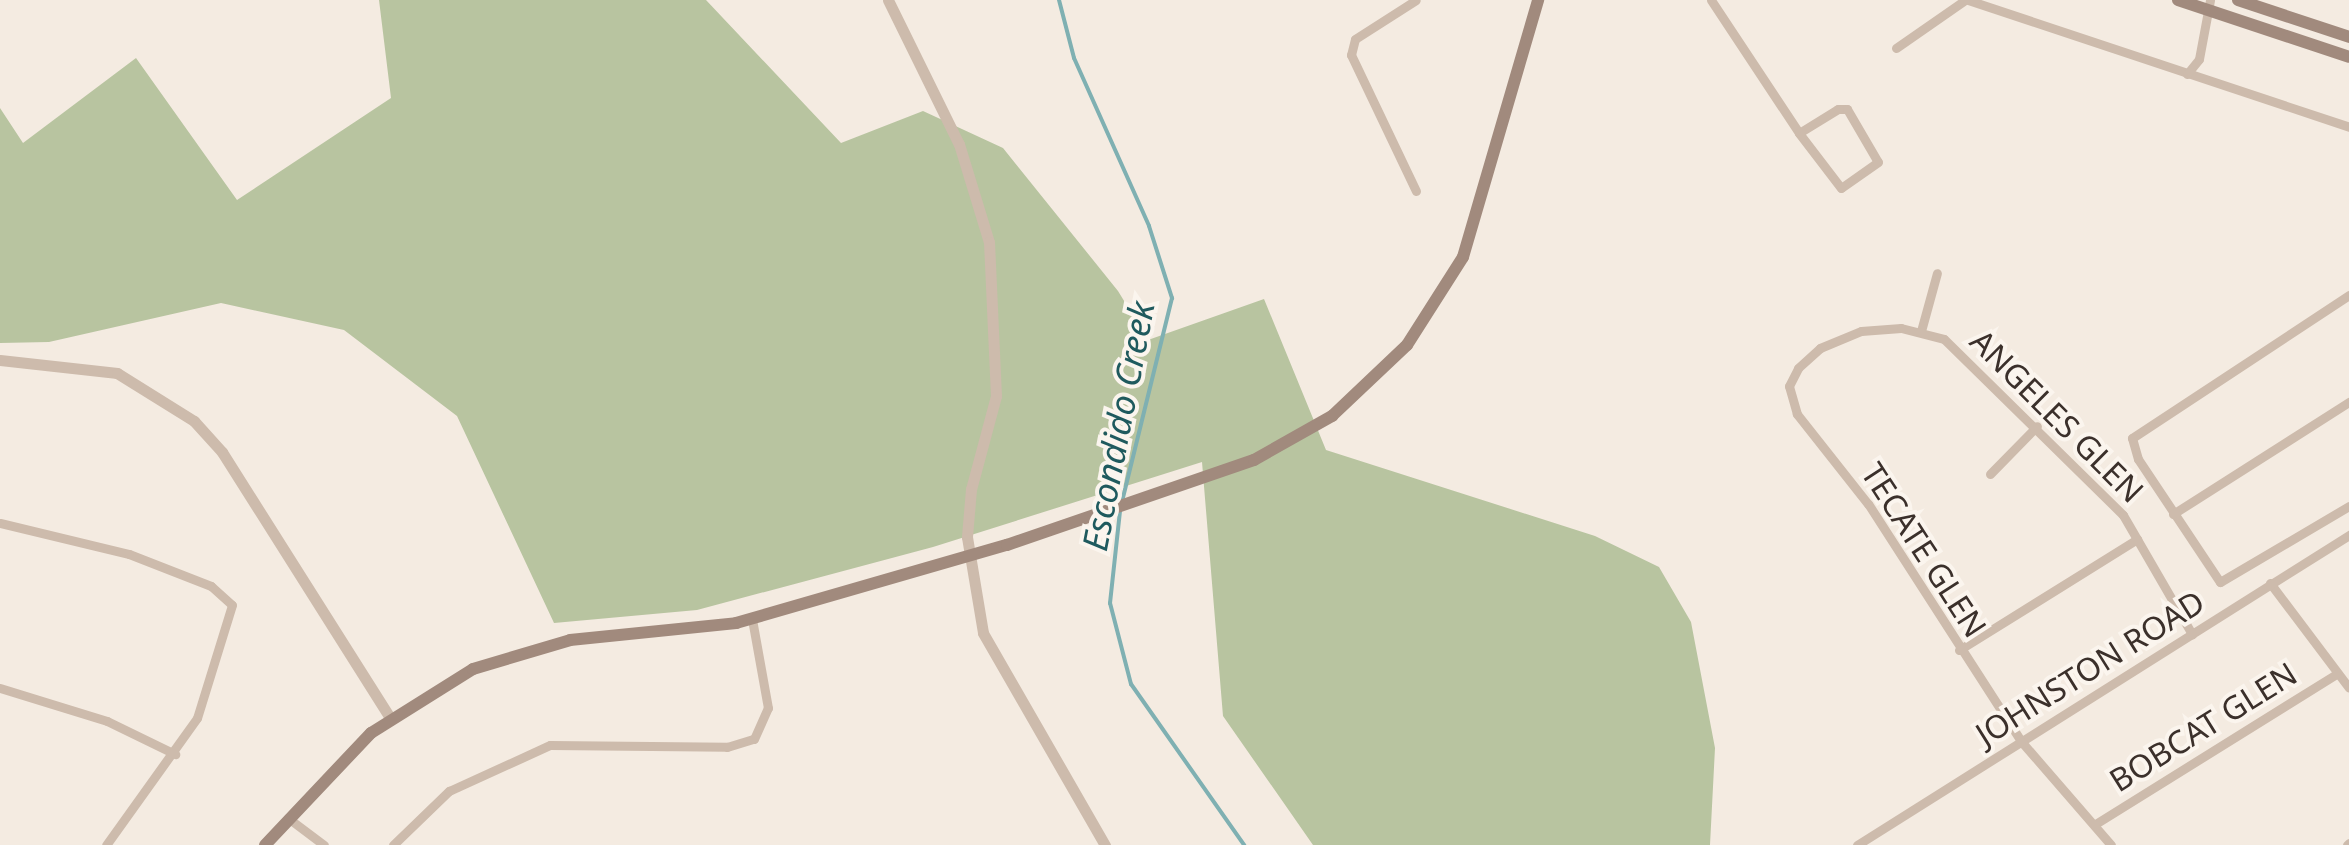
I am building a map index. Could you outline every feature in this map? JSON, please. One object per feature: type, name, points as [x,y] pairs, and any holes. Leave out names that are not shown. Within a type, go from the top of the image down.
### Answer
[{"type":"main road","points":[[265,845],[335,764],[390,718],[456,677],[532,648],[752,619],[1007,545],[1166,491],[1290,442],[1332,416],[1406,346],[1462,256],[1538,0]]},
{"type":"main road","points":[[2178,0],[2210,5],[2349,56]]},
{"type":"main road","points":[[2238,0],[2349,37]]},
{"type":"street","points":[[888,0],[947,114],[989,242],[996,396],[971,489],[968,556],[983,633],[1105,845]]},
{"type":"street","points":[[1416,0],[1355,39],[1350,55],[1416,191]]},
{"type":"street","points":[[1711,0],[1800,134],[1842,188],[1878,162],[1846,109],[1800,134]]},
{"type":"street","points":[[1896,48],[1966,0],[2349,127]]},
{"type":"street","points":[[2187,74],[2199,59],[2210,5]]},
{"type":"street","points":[[1921,332],[1937,273]]},
{"type":"street","points":[[2349,295],[2139,427],[2133,449],[2172,514],[2349,402]]},
{"type":"street","name":"ANGELES GLEN","points":[[1789,386],[1806,357],[1842,337],[1879,328],[1921,332],[1962,352],[2110,500],[2138,539],[2192,634]]},
{"type":"street","points":[[0,360],[117,373],[194,421],[232,466],[390,718]]},
{"type":"street","name":"TECATE GLEN","points":[[1789,386],[1796,414],[1868,504],[2021,741],[2097,824],[2111,845]]},
{"type":"street","points":[[1990,474],[2037,426]]},
{"type":"street","name":"JOHNSTON ROAD","points":[[2172,514],[2213,578],[2233,579],[2349,506]]},
{"type":"street","points":[[0,523],[129,554],[228,598],[232,614],[213,680],[175,754],[106,845]]},
{"type":"street","name":"JOHNSTON ROAD","points":[[1857,845],[2349,535]]},
{"type":"street","points":[[1959,650],[2138,539]]},
{"type":"street","points":[[2270,583],[2349,688]]},
{"type":"street","points":[[393,845],[449,791],[550,745],[746,744],[763,727],[768,708],[752,619]]},
{"type":"street","name":"BOBCAT GLEN","points":[[2097,824],[2336,674]]},
{"type":"street","points":[[0,688],[107,721],[175,754]]},
{"type":"street","points":[[288,818],[324,845]]},
{"type":"green space","points":[[379,0],[706,0],[841,143],[923,111],[1003,148],[1118,291],[1148,340],[1264,299],[1326,450],[1595,536],[1659,567],[1691,622],[1715,748],[1710,845],[1313,845],[1223,716],[1202,462],[933,547],[697,610],[554,623],[457,416],[344,330],[221,303],[49,342],[0,343],[0,108],[23,143],[136,58],[237,200],[391,98]]},
{"type":"waterway","name":"Escondido Creek","points":[[1059,0],[1074,58],[1149,226],[1172,298],[1122,502]]},
{"type":"waterway","name":"Escondido Creek","points":[[1120,511],[1110,603],[1131,684],[1244,845]]}]
